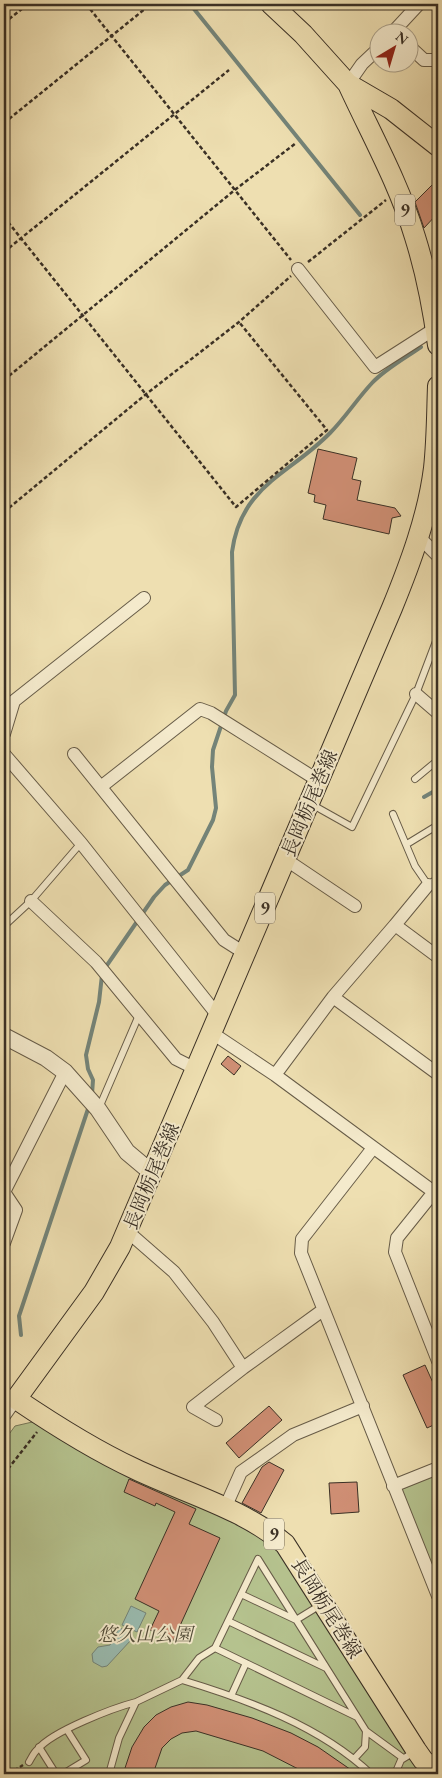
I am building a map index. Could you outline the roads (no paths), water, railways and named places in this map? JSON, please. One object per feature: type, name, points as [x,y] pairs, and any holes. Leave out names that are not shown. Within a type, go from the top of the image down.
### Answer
[{"type":"main road","name":"9","points":[[270,4],[303,34],[348,84],[399,193],[424,267],[437,336]]},
{"type":"main road","name":"9","points":[[348,84],[391,109],[438,146]]},
{"type":"main road","name":"長岡栃尾巻線","points":[[435,1772],[409,1754],[324,1603],[285,1544],[270,1532],[225,1508],[134,1469],[16,1399],[94,1292],[127,1231],[392,608],[418,536],[434,469],[437,448],[438,386]]},
{"type":"street","points":[[402,22],[419,4]]},
{"type":"street","points":[[348,84],[370,56]]},
{"type":"street","points":[[420,56],[424,60],[438,60]]},
{"type":"street","points":[[298,269],[375,367],[437,336]]},
{"type":"street","points":[[418,536],[438,556]]},
{"type":"street","points":[[4,734],[14,700],[144,598]]},
{"type":"street","points":[[416,694],[438,713]]},
{"type":"street","points":[[102,786],[200,709],[212,713],[319,781]]},
{"type":"street","points":[[4,754],[81,843],[215,1025],[275,1075],[373,1148],[437,1191],[397,1238],[394,1252],[438,1361]]},
{"type":"street","points":[[74,754],[102,786],[224,940],[246,954]]},
{"type":"street","points":[[285,859],[355,906]]},
{"type":"street","points":[[275,1075],[333,997],[433,881]]},
{"type":"street","points":[[31,900],[96,962],[176,1059],[196,1069]]},
{"type":"street","points":[[395,925],[438,958]]},
{"type":"street","points":[[333,997],[438,1074]]},
{"type":"street","points":[[4,1036],[39,1054],[65,1072],[98,1109],[127,1152],[152,1173]]},
{"type":"street","points":[[4,1243],[16,1210],[4,1192],[65,1072]]},
{"type":"street","points":[[373,1148],[302,1239],[301,1253],[438,1596]]},
{"type":"street","points":[[127,1231],[174,1272],[213,1322],[243,1368]]},
{"type":"street","points":[[216,1420],[193,1407],[243,1368],[324,1310]]},
{"type":"street","points":[[4,1416],[16,1399]]},
{"type":"street","points":[[225,1508],[241,1472],[293,1435],[363,1406]]},
{"type":"street","points":[[393,1486],[438,1468]]},
{"type":"lane","points":[[309,803],[352,827],[416,694],[438,636]]},
{"type":"lane","points":[[415,779],[438,760]]},
{"type":"lane","points":[[393,814],[415,866],[433,881]]},
{"type":"lane","points":[[407,844],[438,825]]},
{"type":"lane","points":[[4,926],[31,900],[81,843]]},
{"type":"lane","points":[[98,1109],[139,1015]]},
{"type":"lane","points":[[29,1762],[38,1747],[67,1730],[115,1708],[136,1702],[182,1680],[199,1658],[215,1648],[258,1559],[366,1731],[409,1754],[395,1774]]},
{"type":"lane","points":[[241,1594],[296,1620]]},
{"type":"lane","points":[[296,1620],[324,1603]]},
{"type":"lane","points":[[228,1621],[326,1668]]},
{"type":"lane","points":[[215,1648],[357,1717]]},
{"type":"lane","points":[[231,1696],[246,1664]]},
{"type":"lane","points":[[182,1680],[231,1696],[299,1726],[354,1759],[371,1774]]},
{"type":"lane","points":[[109,1774],[119,1738],[136,1702]]},
{"type":"lane","points":[[63,1774],[86,1760],[67,1730]]},
{"type":"lane","points":[[354,1759],[364,1747],[366,1731]]},
{"type":"lane","points":[[38,1747],[56,1774]]},
{"type":"water","points":[[131,1606],[146,1613],[137,1632],[122,1625]]},
{"type":"water","points":[[119,1628],[128,1631],[131,1640],[107,1666],[102,1667],[93,1662],[92,1654],[98,1647],[110,1645]]},
{"type":"waterway","points":[[190,4],[360,215]]},
{"type":"waterway","points":[[105,968],[154,897],[165,885],[188,870],[213,820],[216,808],[212,767],[213,750],[226,711],[235,695],[232,552],[237,529],[245,511],[269,483],[330,433],[377,378],[421,347]]},
{"type":"waterway","points":[[424,797],[438,789]]},
{"type":"waterway","points":[[92,1094],[93,1080],[88,1069],[86,1055],[99,1002],[102,975]]},
{"type":"waterway","points":[[21,1335],[19,1316],[89,1106]]},
{"type":"park label","name":"悠久山公園","points":[[145,1634]]}]
